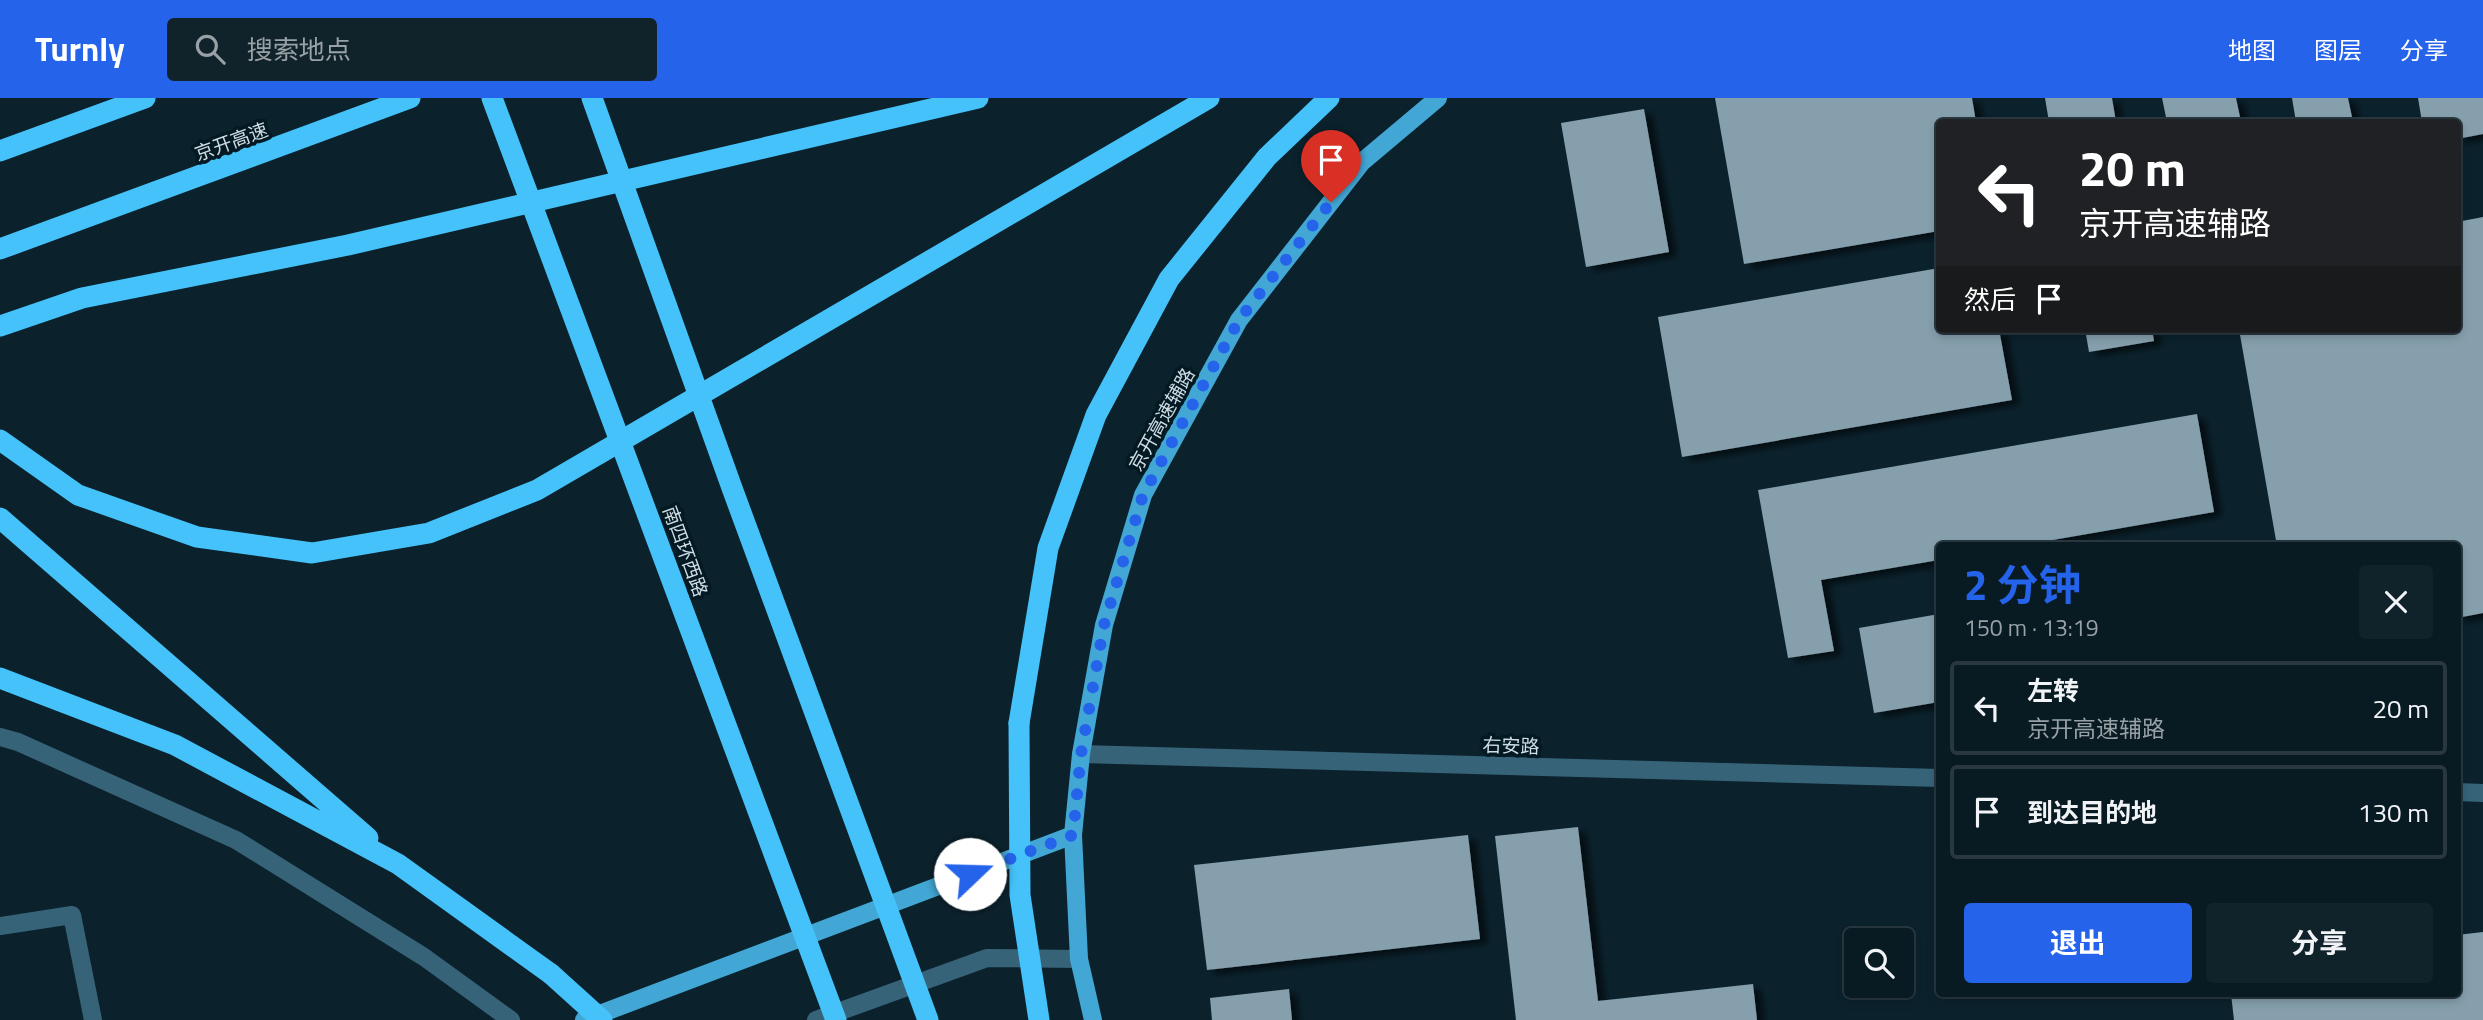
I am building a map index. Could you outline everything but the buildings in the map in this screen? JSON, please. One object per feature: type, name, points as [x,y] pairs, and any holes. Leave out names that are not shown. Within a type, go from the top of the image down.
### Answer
[{"type":"highway","points":[[0,152],[145,98]]},
{"type":"highway","name":"京开高速","points":[[0,250],[410,98]]},
{"type":"highway","name":"南四环西路","points":[[492,98],[836,1020]]},
{"type":"highway","points":[[592,98],[928,1020]]},
{"type":"highway","points":[[0,326],[82,298],[348,245],[978,98]]},
{"type":"highway","points":[[0,440],[78,495],[197,537],[312,553],[429,533],[537,490],[1209,98]]},
{"type":"highway","points":[[1039,1020],[1020,895],[1019,723],[1048,548],[1096,415],[1169,279],[1267,157],[1329,98]]},
{"type":"highway","points":[[0,518],[398,864],[551,974],[602,1020]]},
{"type":"highway","points":[[0,678],[175,746],[398,864]]},
{"type":"main road","name":"京开高速辅路","points":[[1073,835],[1081,754],[1104,625],[1143,495],[1239,320],[1362,162],[1438,98]]},
{"type":"main road","points":[[584,1020],[1073,835],[1079,959],[1093,1020]]},
{"type":"street","points":[[0,737],[19,742],[236,840],[424,957],[511,1020]]},
{"type":"street","name":"右安路","points":[[1081,754],[1936,778]]},
{"type":"street","points":[[2461,792],[2483,793]]},
{"type":"street","points":[[0,926],[72,915],[93,1020]]},
{"type":"street","points":[[816,1020],[987,958],[1079,959]]},
{"type":"route","points":[[970,874],[1073,835],[1081,754],[1104,625],[1143,495],[1239,320],[1331,202]]}]
